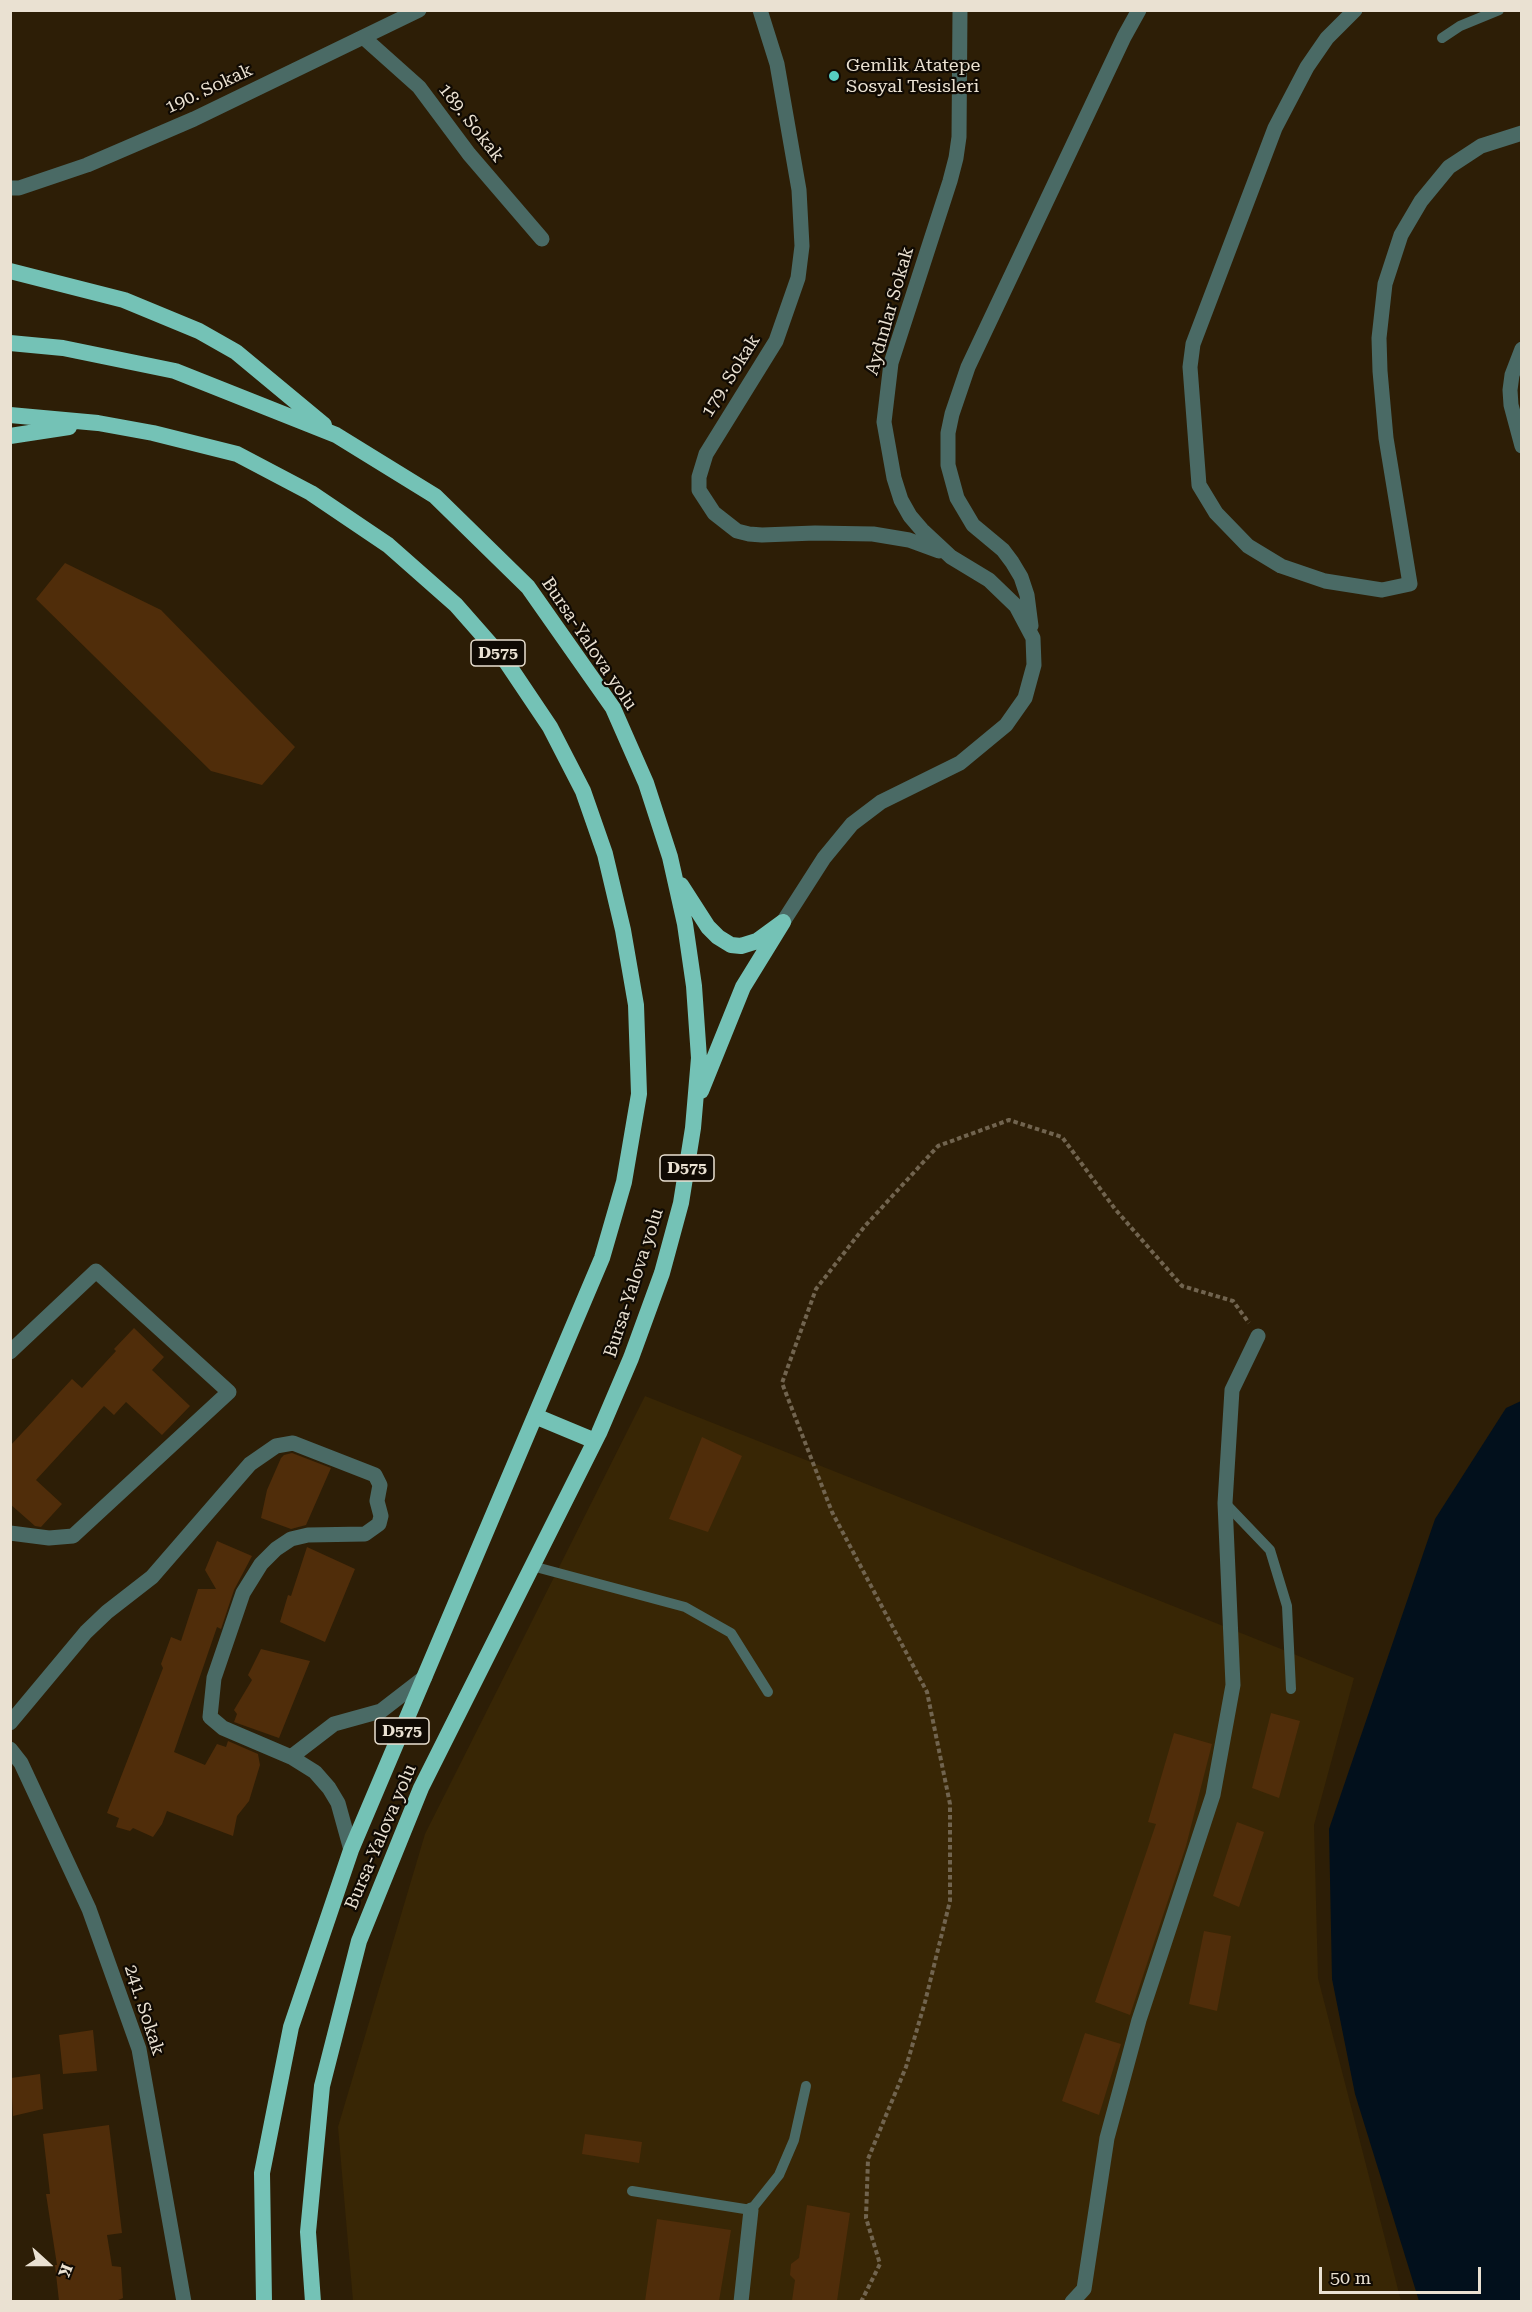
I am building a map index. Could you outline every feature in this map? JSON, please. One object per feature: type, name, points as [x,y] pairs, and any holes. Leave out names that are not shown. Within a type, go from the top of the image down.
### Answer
[{"type":"highway","points":[[10,271],[124,300],[199,332],[236,352],[336,435]]},
{"type":"highway","name":"Bursa-Yalova yolu","points":[[10,343],[63,348],[175,371],[336,435],[435,496],[528,587],[613,708],[646,783],[674,875],[685,924],[694,986],[699,1058],[695,1109],[681,1203],[662,1274],[631,1358],[595,1441],[421,1788],[359,1941],[322,2086],[308,2232],[313,2301]]},
{"type":"highway","name":"Bursa-Yalova yolu","points":[[10,416],[98,423],[153,433],[237,454],[311,493],[388,545],[456,605],[507,663],[550,728],[583,791],[605,854],[623,930],[636,1005],[639,1094],[624,1182],[602,1258],[351,1850],[291,2027],[262,2173],[264,2301]]},
{"type":"highway","points":[[10,436],[98,423]]},
{"type":"highway","points":[[674,875],[708,927],[731,945],[741,946],[758,941],[783,922]]},
{"type":"highway","points":[[695,1109],[743,987],[783,922]]},
{"type":"highway","points":[[535,1416],[595,1441]]},
{"type":"street","name":"190. Sokak","points":[[10,188],[19,188],[98,160],[194,119],[419,10]]},
{"type":"street","name":"179. Sokak","points":[[760,10],[777,64],[799,190],[802,246],[798,278],[776,341],[706,454],[699,477],[699,490],[714,513],[737,531],[762,536],[815,533],[873,534],[930,546],[951,557]]},
{"type":"street","name":"Aydınlar Sokak","points":[[783,922],[824,858],[852,824],[881,802],[960,763],[1011,720],[1025,698],[1034,665],[1033,638],[1024,618],[1005,593],[989,580],[951,557],[910,516],[901,500],[884,422],[891,363],[956,158],[959,137],[960,10]]},
{"type":"street","points":[[1033,638],[1027,595],[1021,577],[1003,550],[974,525],[957,498],[948,465],[948,433],[968,367],[1124,37],[1139,10]]},
{"type":"street","points":[[1354,10],[1328,38],[1314,58],[1275,128],[1193,344],[1190,367],[1199,485],[1216,513],[1248,546],[1281,566],[1325,581],[1382,590],[1410,584],[1386,438],[1380,371],[1379,338],[1385,284],[1401,235],[1421,201],[1449,167],[1481,146],[1521,133]]},
{"type":"street","name":"189. Sokak","points":[[363,37],[419,87],[468,154],[542,239]]},
{"type":"street","points":[[1521,349],[1512,375],[1510,390],[1511,405],[1521,446]]},
{"type":"street","points":[[10,1352],[96,1271],[229,1392],[73,1536],[49,1538],[10,1533]]},
{"type":"street","points":[[1072,2301],[1084,2289],[1107,2138],[1136,2031],[1213,1795],[1233,1685],[1225,1503],[1232,1390],[1258,1336]]},
{"type":"street","points":[[10,1723],[86,1632],[152,1577],[250,1464],[276,1446],[292,1443],[375,1475],[380,1485],[377,1501],[381,1516],[375,1529],[365,1534],[308,1534],[291,1539],[276,1549],[261,1564],[243,1593],[214,1678],[210,1717],[223,1728],[291,1757],[315,1772],[329,1788],[344,1821],[351,1850]]},
{"type":"street","points":[[291,1757],[333,1724],[381,1711],[425,1677]]},
{"type":"street","name":"241. Sokak","points":[[10,1749],[21,1763],[89,1909],[139,2049],[184,2301]]},
{"type":"street","points":[[741,2301],[751,2210]]},
{"type":"lane","points":[[1442,38],[1460,26],[1499,10]]},
{"type":"lane","points":[[1225,1503],[1270,1550],[1287,1606],[1291,1689]]},
{"type":"lane","points":[[532,1566],[685,1607],[731,1633],[768,1692]]},
{"type":"lane","points":[[632,2192],[751,2210],[780,2175],[794,2140],[806,2086]]},
{"type":"path","points":[[861,2301],[880,2264],[866,2218],[868,2159],[906,2067],[950,1901],[950,1804],[927,1692],[832,1512],[782,1383],[816,1289],[865,1226],[938,1146],[1009,1120],[1062,1137],[1115,1209],[1182,1286],[1233,1301],[1258,1336]]},
{"type":"shaded area","points":[[645,1396],[1354,1678],[1314,1825],[1318,1978],[1401,2301],[353,2301],[338,2127],[425,1834]]},
{"type":"water","points":[[1521,1401],[1521,2301],[1419,2301],[1355,2094],[1332,1979],[1329,1829],[1435,1519],[1506,1408]]},
{"type":"building","points":[[65,563],[161,610],[295,747],[262,785],[211,771],[36,599]]},
{"type":"building","points":[[134,1328],[164,1357],[152,1370],[190,1406],[162,1435],[126,1402],[114,1415],[104,1406],[36,1480],[62,1504],[41,1527],[35,1526],[10,1504],[10,1446],[72,1379],[82,1388]]},
{"type":"building","points":[[702,1437],[742,1456],[708,1532],[669,1519]]},
{"type":"building","points":[[292,1453],[331,1468],[306,1525],[291,1529],[261,1518],[267,1490],[281,1458]]},
{"type":"building","points":[[217,1541],[252,1556],[234,1590],[221,1629],[217,1627],[174,1752],[205,1765],[217,1744],[226,1747],[228,1741],[258,1754],[260,1765],[249,1801],[237,1816],[233,1836],[167,1811],[153,1837],[133,1828],[130,1831],[116,1827],[119,1818],[107,1813],[163,1668],[161,1664],[171,1637],[181,1641],[198,1589],[216,1589],[205,1570]]},
{"type":"building","points":[[307,1547],[355,1569],[325,1642],[280,1622]]},
{"type":"building","points":[[261,1649],[310,1661],[279,1738],[234,1722],[237,1714],[234,1710],[252,1680],[248,1675]]},
{"type":"building","points":[[1271,1713],[1300,1721],[1279,1798],[1252,1788]]},
{"type":"building","points":[[1174,1733],[1212,1744],[1186,1846],[1130,2015],[1095,2002],[1156,1824],[1148,1822]]},
{"type":"building","points":[[1237,1822],[1264,1832],[1239,1907],[1213,1896]]},
{"type":"building","points":[[1204,1931],[1231,1936],[1217,2011],[1189,2004]]},
{"type":"building","points":[[93,2030],[97,2071],[63,2074],[59,2035]]},
{"type":"building","points":[[1085,2033],[1121,2044],[1099,2115],[1062,2101]]},
{"type":"building","points":[[40,2074],[43,2109],[13,2116],[11,2078]]},
{"type":"building","points":[[109,2125],[122,2233],[107,2235],[112,2266],[121,2267],[123,2298],[116,2301],[59,2301],[55,2265],[57,2265],[46,2194],[50,2194],[43,2134]]},
{"type":"building","points":[[585,2134],[642,2142],[639,2163],[582,2154]]},
{"type":"building","points":[[807,2205],[850,2213],[837,2301],[792,2301],[795,2280],[790,2275],[791,2264],[799,2258]]},
{"type":"building","points":[[657,2219],[731,2230],[719,2301],[645,2301]]},
{"type":"place","name":"Gemlik Atatepe Sosyal Tesisleri","points":[[834,76]]}]
